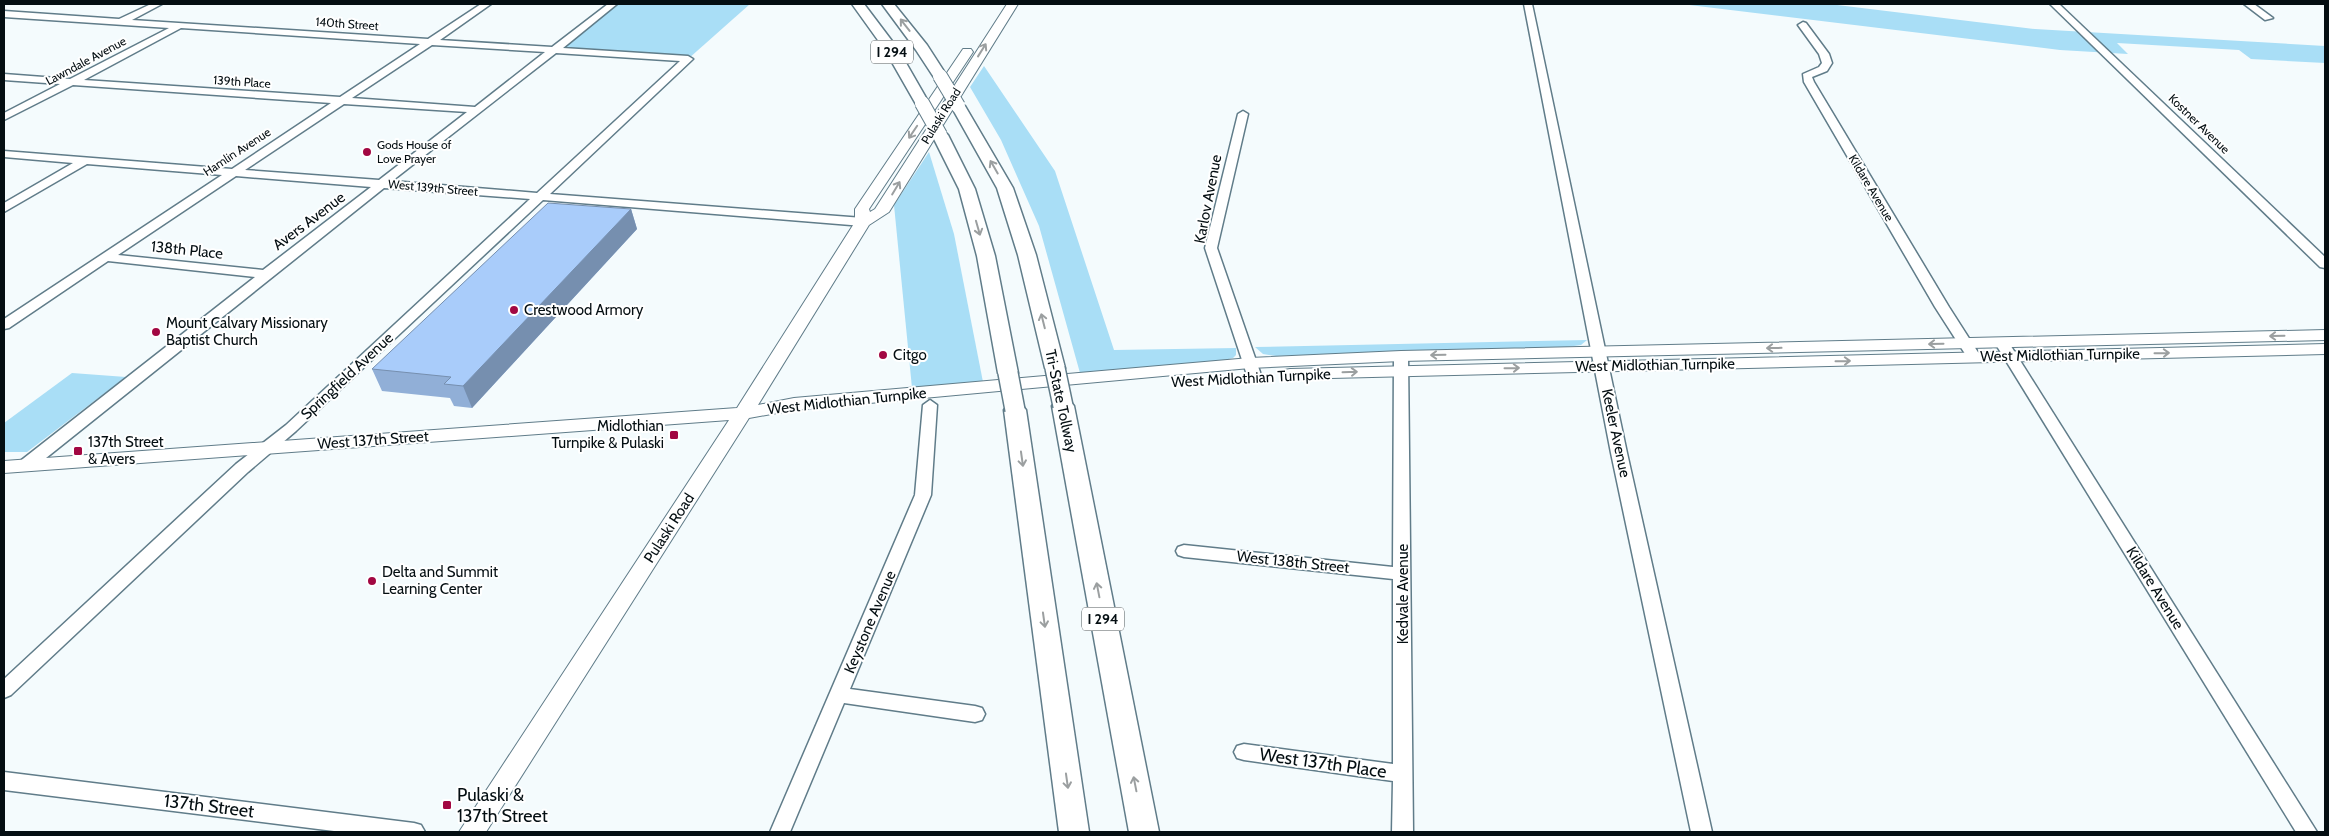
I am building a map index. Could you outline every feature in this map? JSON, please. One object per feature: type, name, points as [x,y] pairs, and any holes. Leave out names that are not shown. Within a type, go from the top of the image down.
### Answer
[{"type":"highway","name":"I 294","points":[[858,4],[891,49],[940,135],[967,189],[986,256],[1015,410],[1074,832]]},
{"type":"highway","name":"Tri-State Tollway","points":[[888,4],[922,48],[940,76],[1005,188],[1027,255],[1063,406],[1144,832]]},
{"type":"main road","name":"Pulaski Road","points":[[863,222],[862,209],[998,4]]},
{"type":"main road","name":"Pulaski Road","points":[[472,832],[743,413],[863,222],[881,212],[1012,4]]},
{"type":"main road","name":"West Midlothian Turnpike","points":[[743,413],[794,404],[1252,369],[1401,363],[2007,350],[2325,335]]},
{"type":"main road","name":"West Midlothian Turnpike","points":[[2007,350],[2325,349]]},
{"type":"main road","name":"West Midlothian Turnpike","points":[[743,413],[806,416],[930,405],[1252,369]]},
{"type":"main road","name":"West 137th Street","points":[[4,467],[743,413]]},
{"type":"street","name":"Lawndale Avenue","points":[[121,22],[158,4]]},
{"type":"street","name":"Hamlin Avenue","points":[[4,325],[487,4]]},
{"type":"street","name":"Avers Avenue","points":[[25,466],[266,274],[614,4]]},
{"type":"street","name":"Keeler Avenue","points":[[1528,4],[1600,359],[1702,832]]},
{"type":"street","name":"Kostner Avenue","points":[[2054,4],[2325,264]]},
{"type":"street","points":[[2248,4],[2268,18]]},
{"type":"street","name":"140th Street","points":[[4,14],[688,59]]},
{"type":"street","name":"Kildare Avenue","points":[[1803,25],[1824,54],[1827,63],[1823,69],[1807,76],[1809,82],[1969,351]]},
{"type":"street","name":"Lawndale Avenue","points":[[4,118],[179,26]]},
{"type":"street","name":"Springfield Avenue","points":[[4,690],[242,468],[291,428],[688,59]]},
{"type":"street","name":"139th Place","points":[[4,77],[478,110]]},
{"type":"street","name":"Karlov Avenue","points":[[1243,114],[1211,248],[1252,369]]},
{"type":"street","name":"West 139th Street","points":[[4,154],[863,222]]},
{"type":"street","points":[[4,208],[86,160]]},
{"type":"street","name":"138th Place","points":[[104,257],[266,274]]},
{"type":"street","name":"Kildare Avenue","points":[[2007,350],[2307,832]]},
{"type":"street","name":"Kedvale Avenue","points":[[1401,363],[1403,832]]},
{"type":"street","name":"Keystone Avenue","points":[[780,832],[923,495],[930,405]]},
{"type":"street","name":"West 138th Street","points":[[1184,551],[1403,574]]},
{"type":"street","points":[[839,695],[976,714]]},
{"type":"street","name":"West 137th Place","points":[[1244,752],[1404,774]]},
{"type":"street","name":"137th Street","points":[[4,780],[414,832]]},
{"type":"shaded area","points":[[613,4],[750,4],[688,59],[554,50]]},
{"type":"shaded area","points":[[1681,4],[1829,4],[2035,29],[2325,46],[2325,63],[2251,59],[2239,50],[2117,43],[2128,54],[2060,50]]},
{"type":"shaded area","points":[[984,66],[1055,171],[1114,350],[1236,348],[1236,355],[1233,358],[1216,362],[1080,373],[1039,226],[1001,140],[970,87]]},
{"type":"shaded area","points":[[929,152],[954,234],[983,382],[912,388],[894,205]]},
{"type":"shaded area","points":[[1587,340],[1581,345],[1567,347],[1276,356],[1263,354],[1255,347]]},
{"type":"shaded area","points":[[72,373],[126,377],[27,452],[4,452],[4,423]]},
{"type":"building","name":"Crestwood Armory","points":[[548,203],[631,209],[463,386],[444,384],[451,377],[372,369]]},
{"type":"place","name":"Gods House of Love Prayer","points":[[367,152]]},
{"type":"place","name":"Crestwood Armory","points":[[514,310]]},
{"type":"place","name":"Mount Calvary Missionary Baptist Church","points":[[156,332]]},
{"type":"place","name":"Citgo","points":[[883,355]]},
{"type":"place","name":"Midlothian Turnpike & Pulaski","points":[[674,435]]},
{"type":"place","name":"137th Street & Avers","points":[[78,451]]},
{"type":"place","name":"Delta and Summit Learning Center","points":[[372,581]]},
{"type":"place","name":"Pulaski & 137th Street","points":[[447,805]]}]
